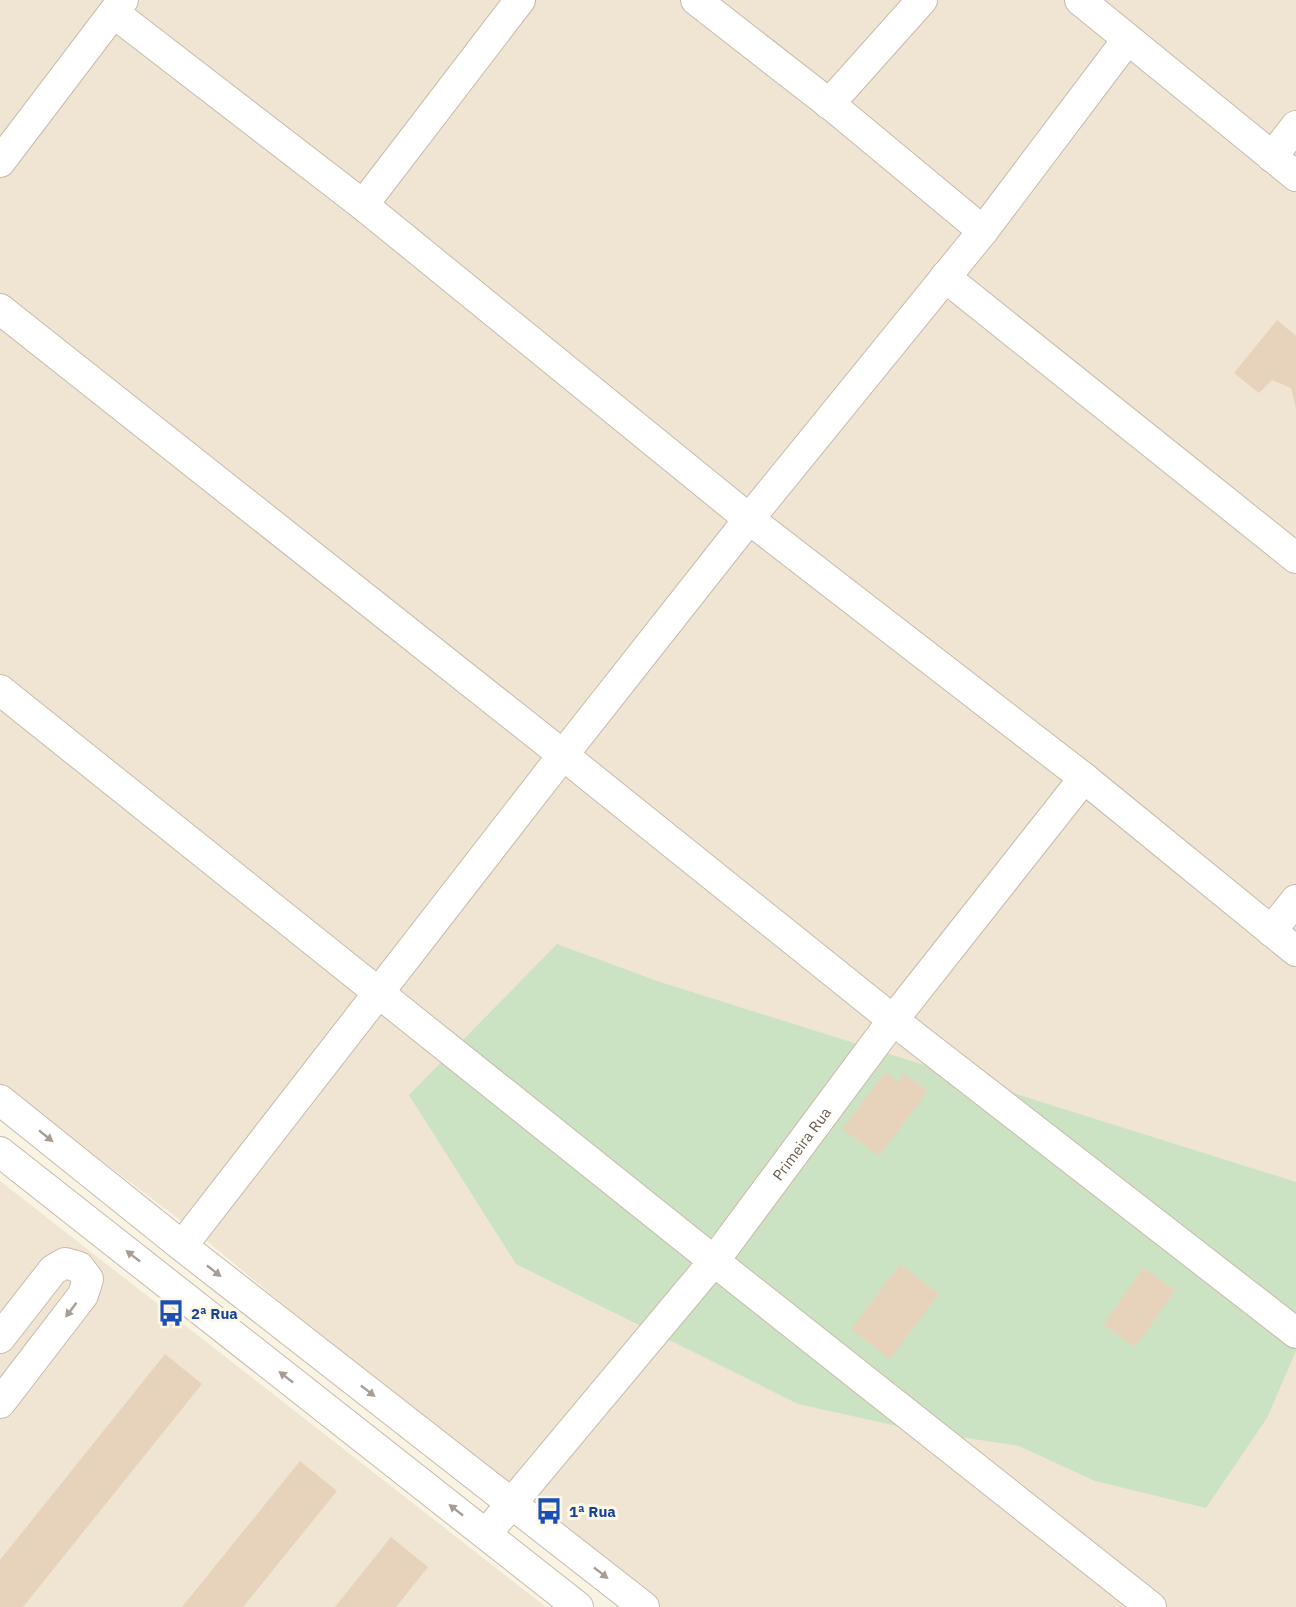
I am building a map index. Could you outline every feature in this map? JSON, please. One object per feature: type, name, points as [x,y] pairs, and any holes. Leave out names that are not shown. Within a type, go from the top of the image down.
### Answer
[{"type":"street","points":[[363,205],[520,0]]},
{"type":"street","points":[[696,0],[830,104],[983,231]]},
{"type":"street","points":[[830,104],[922,0]]},
{"type":"street","points":[[1080,0],[1296,176]]},
{"type":"street","points":[[0,162],[118,6],[749,519],[1084,778],[1296,951]]},
{"type":"street","points":[[182,1246],[377,993],[749,519],[983,231],[1127,40]]},
{"type":"street","points":[[1272,157],[1296,126]]},
{"type":"street","points":[[945,277],[1296,558]]},
{"type":"street","points":[[0,309],[893,1020],[1296,1333]]},
{"type":"street","points":[[0,690],[377,993],[1151,1607]]},
{"type":"street","name":"Primeira Rua","points":[[486,1534],[714,1261],[893,1020],[1084,778]]},
{"type":"street","points":[[1271,931],[1296,900]]},
{"type":"street","points":[[0,1100],[182,1246],[644,1607]]},
{"type":"street","points":[[0,1152],[578,1607]]},
{"type":"street","points":[[0,1338],[52,1270],[65,1263],[80,1267],[88,1279],[82,1295],[0,1403]]},
{"type":"shaded area","points":[[0,0],[1296,0],[1296,1607],[658,1607],[521,1502],[196,1232],[0,1084]]},
{"type":"shaded area","points":[[0,1181],[519,1586],[546,1607],[0,1607]]},
{"type":"green space","points":[[557,944],[657,981],[1296,1182],[1296,1351],[1267,1418],[1206,1508],[1095,1481],[1019,1446],[920,1431],[798,1404],[516,1264],[409,1095]]},
{"type":"building","points":[[1277,320],[1296,336],[1296,408],[1291,388],[1272,380],[1259,393],[1234,373]]},
{"type":"building","points":[[885,1072],[898,1082],[904,1073],[928,1091],[879,1156],[842,1129]]},
{"type":"building","points":[[900,1264],[939,1294],[890,1359],[851,1329]]},
{"type":"building","points":[[1143,1268],[1175,1290],[1135,1347],[1103,1325]]},
{"type":"building","points":[[165,1354],[202,1384],[23,1607],[0,1607],[0,1560]]},
{"type":"building","points":[[300,1461],[337,1491],[243,1607],[182,1607]]},
{"type":"building","points":[[391,1537],[428,1567],[396,1607],[335,1607]]},
{"type":"place","name":"2ª Rua","points":[[171,1313]]},
{"type":"place","name":"1ª Rua","points":[[549,1511]]}]
